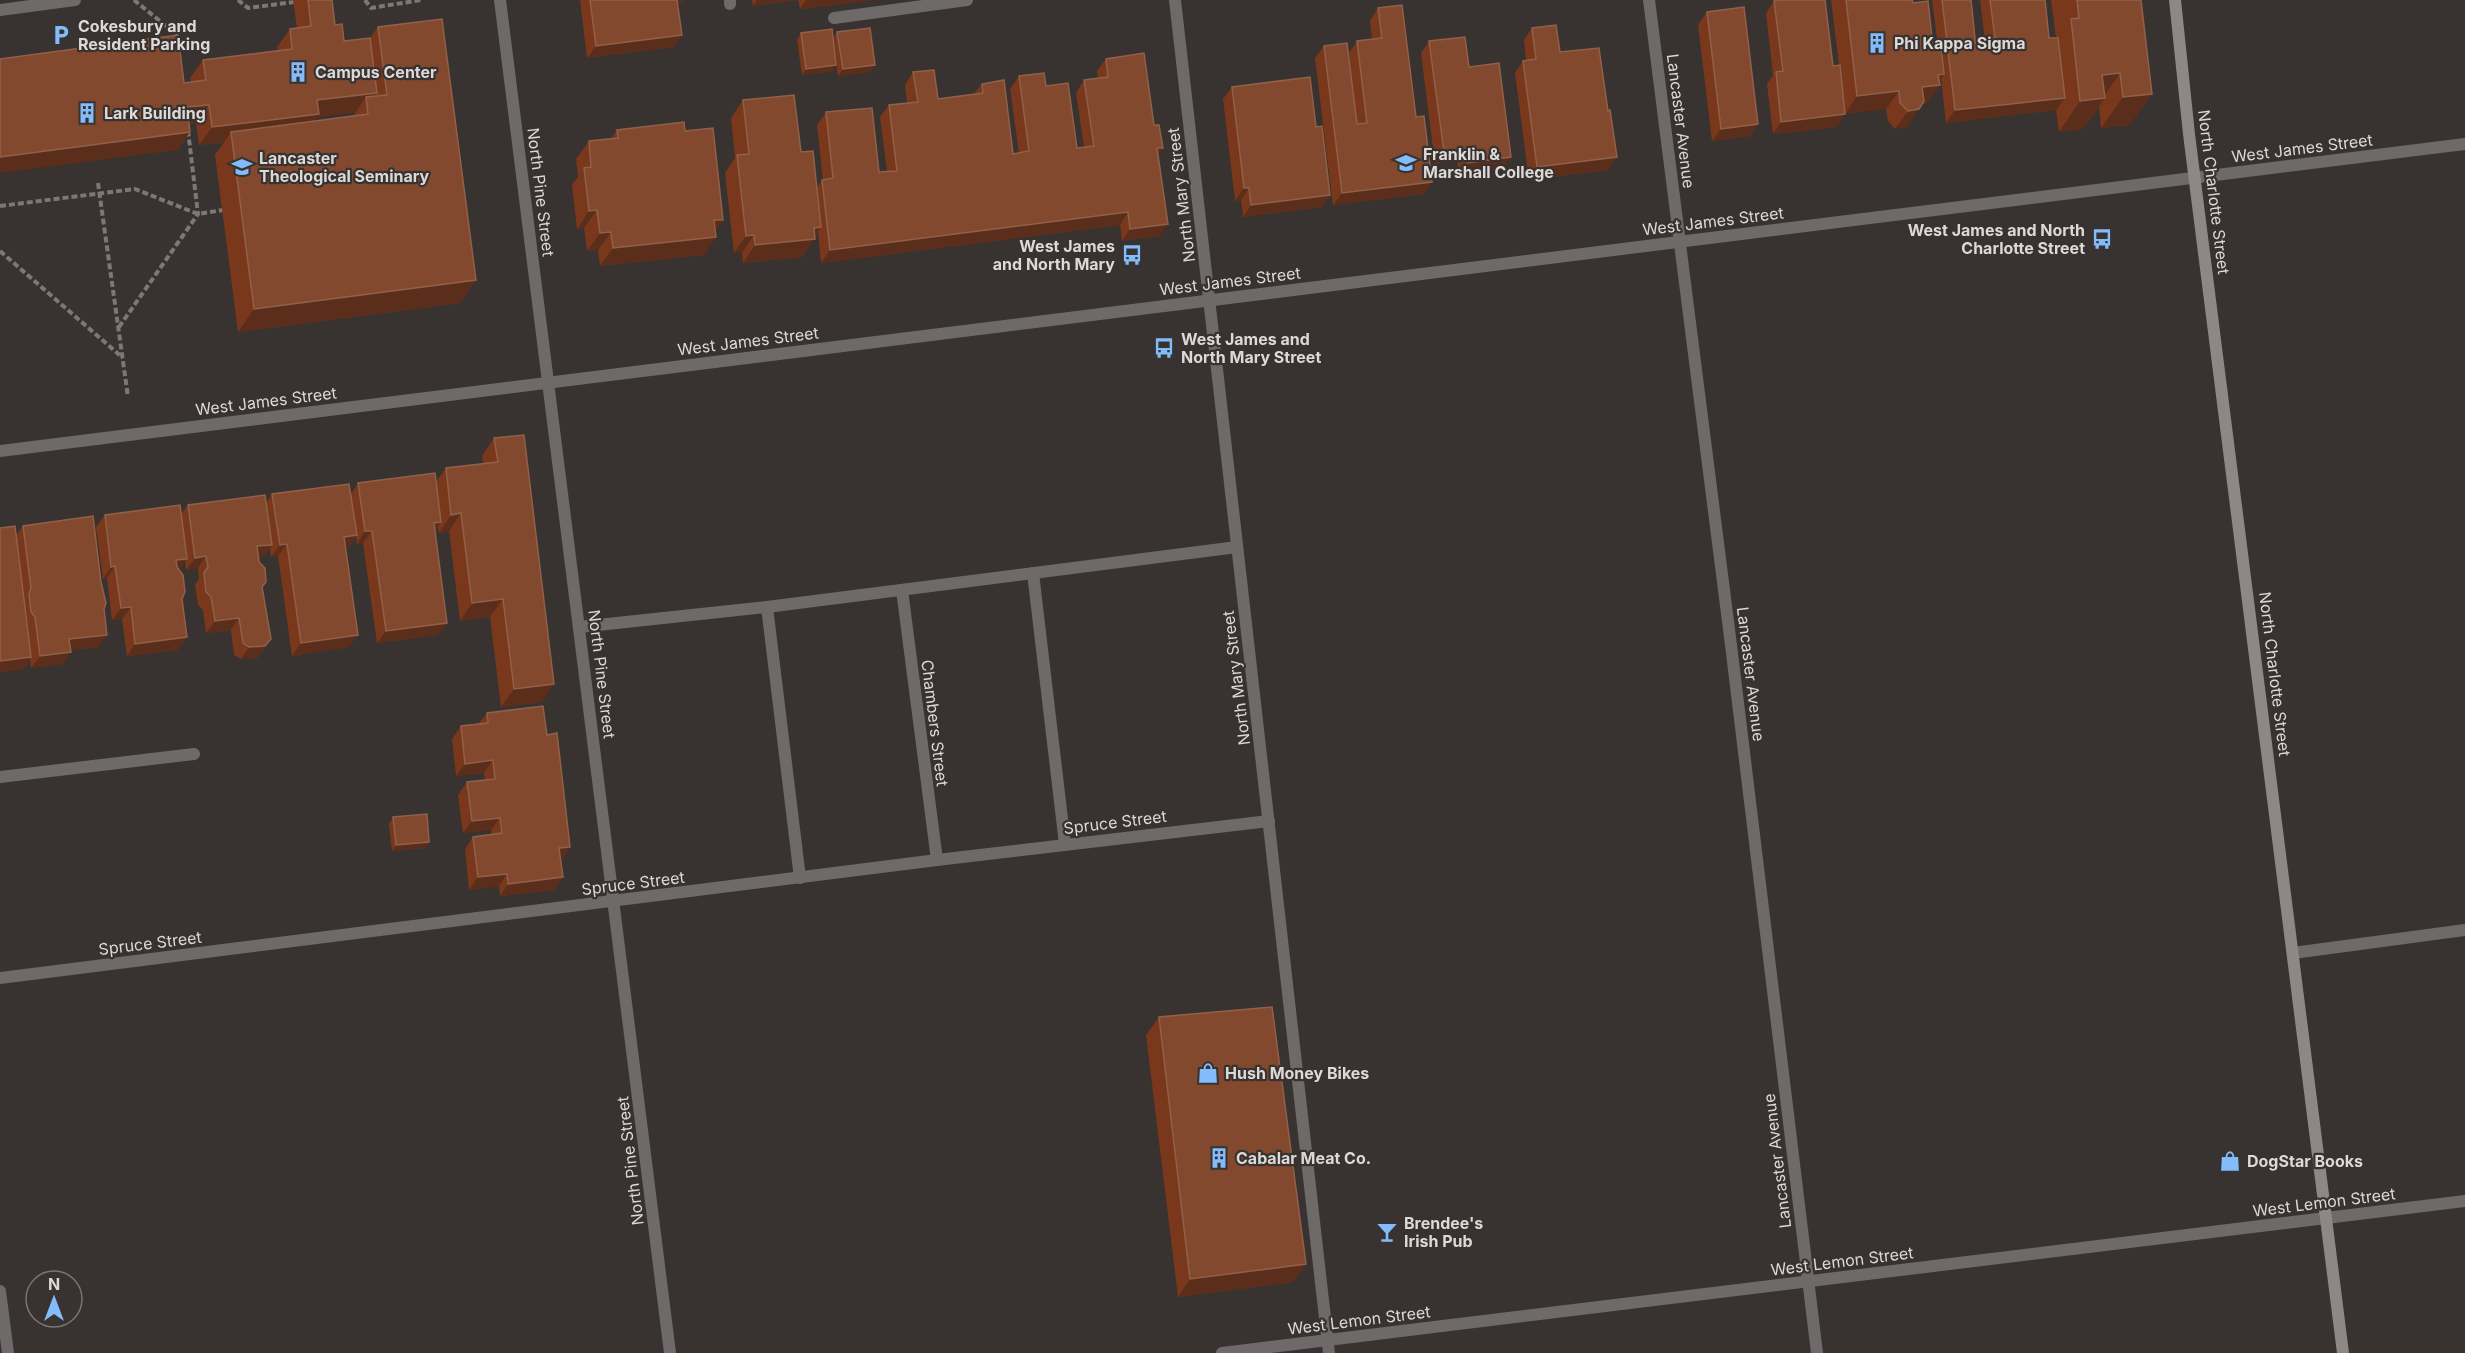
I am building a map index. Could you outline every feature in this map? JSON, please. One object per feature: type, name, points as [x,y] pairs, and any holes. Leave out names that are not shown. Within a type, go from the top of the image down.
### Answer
[{"type":"main road","name":"North Charlotte Street","points":[[2175,0],[2195,178],[2343,1353]]},
{"type":"street","points":[[0,10],[75,0]]},
{"type":"street","name":"North Pine Street","points":[[500,0],[670,1353]]},
{"type":"street","points":[[834,18],[967,0]]},
{"type":"street","name":"North Mary Street","points":[[1175,0],[1328,1347]]},
{"type":"street","name":"Lancaster Avenue","points":[[1649,0],[1731,645],[1817,1353]]},
{"type":"street","name":"West James Street","points":[[0,451],[2465,144]]},
{"type":"street","points":[[579,627],[902,590],[1237,547]]},
{"type":"street","points":[[1033,573],[1065,844]]},
{"type":"street","name":"Chambers Street","points":[[902,590],[937,860]]},
{"type":"street","points":[[767,606],[800,878]]},
{"type":"street","points":[[0,777],[194,754]]},
{"type":"street","name":"Spruce Street","points":[[0,978],[1065,844],[1269,821]]},
{"type":"street","points":[[2293,953],[2465,930]]},
{"type":"street","name":"West Lemon Street","points":[[1222,1353],[1328,1347],[1808,1281],[2465,1201]]},
{"type":"street","points":[[0,1291],[8,1353]]},
{"type":"path","points":[[134,0],[176,34],[177,45]]},
{"type":"path","points":[[238,0],[248,8],[294,2]]},
{"type":"path","points":[[365,0],[371,8],[421,0]]},
{"type":"path","points":[[119,327],[198,214],[187,124]]},
{"type":"path","points":[[98,183],[128,397]]},
{"type":"path","points":[[0,206],[135,189],[198,214],[223,210]]},
{"type":"path","points":[[0,251],[123,358]]},
{"type":"building","points":[[308,0],[332,0],[335,25],[342,24],[344,41],[370,38],[377,93],[317,100],[319,114],[212,127],[209,105],[187,107],[190,132],[0,157],[0,59],[178,35],[184,83],[206,80],[203,60],[292,49],[290,29],[311,26]]},
{"type":"building","points":[[590,0],[677,0],[682,35],[596,46]]},
{"type":"building","points":[[1825,0],[1833,66],[1840,65],[1845,114],[1781,122],[1776,72],[1783,71],[1774,1]]},
{"type":"building","name":"Phi Kappa Sigma","points":[[1846,0],[1912,0],[1913,3],[1928,1],[1933,47],[1941,47],[1944,74],[1938,75],[1940,85],[1922,87],[1924,101],[1919,109],[1908,111],[1900,103],[1899,91],[1857,96]]},
{"type":"building","points":[[1942,0],[1971,0],[1976,48],[1983,48],[1982,40],[1995,38],[1990,0],[2045,0],[2049,38],[2058,38],[2065,98],[1955,110]]},
{"type":"building","points":[[2077,0],[2141,0],[2152,94],[2123,97],[2120,73],[2102,75],[2105,98],[2080,101],[2071,19],[2079,18]]},
{"type":"building","points":[[1402,5],[1416,117],[1424,116],[1432,182],[1342,193],[1324,46],[1347,43],[1357,124],[1367,123],[1357,41],[1382,38],[1378,8]]},
{"type":"building","points":[[1744,7],[1758,124],[1721,129],[1707,12]]},
{"type":"building","points":[[442,19],[476,280],[254,309],[231,132],[368,114],[366,97],[387,95],[378,27]]},
{"type":"building","points":[[1556,25],[1560,52],[1599,48],[1617,157],[1537,167],[1523,61],[1536,59],[1532,28]]},
{"type":"building","points":[[870,28],[875,65],[843,69],[837,32]]},
{"type":"building","points":[[832,29],[836,65],[806,69],[801,33]]},
{"type":"building","points":[[1465,37],[1469,67],[1499,63],[1511,157],[1468,163],[1466,149],[1444,152],[1429,41]]},
{"type":"building","points":[[1144,53],[1154,125],[1159,125],[1163,148],[1157,148],[1168,224],[1130,229],[1128,212],[830,250],[822,180],[833,178],[826,112],[872,108],[879,172],[897,171],[889,105],[918,102],[913,72],[934,70],[938,99],[983,93],[982,84],[1004,80],[1013,154],[1029,151],[1019,76],[1044,73],[1046,86],[1068,83],[1077,148],[1094,146],[1084,80],[1108,77],[1106,59]]},
{"type":"building","points":[[1310,77],[1316,127],[1322,126],[1330,195],[1251,205],[1249,188],[1244,188],[1232,87]]},
{"type":"building","points":[[794,95],[801,152],[813,151],[821,227],[814,228],[815,239],[755,245],[754,235],[746,236],[737,155],[749,154],[743,100]]},
{"type":"building","points":[[684,122],[685,131],[713,128],[723,220],[714,220],[716,237],[613,248],[611,232],[600,233],[597,210],[589,211],[584,168],[591,167],[589,141],[618,138],[617,130]]},
{"type":"building","points":[[524,435],[554,684],[514,689],[503,599],[472,603],[461,513],[451,515],[446,468],[498,462],[494,438]]},
{"type":"building","points":[[435,473],[441,522],[434,523],[447,623],[386,631],[372,531],[365,531],[358,483]]},
{"type":"building","points":[[349,484],[357,535],[344,537],[358,635],[301,643],[287,544],[280,545],[272,494]]},
{"type":"building","points":[[265,495],[272,545],[257,546],[259,562],[265,568],[266,582],[262,587],[271,639],[265,646],[249,647],[243,643],[239,618],[215,621],[211,597],[206,592],[204,573],[208,567],[206,556],[195,558],[188,505]]},
{"type":"building","points":[[180,505],[187,559],[176,560],[177,567],[183,575],[185,592],[182,599],[187,637],[135,644],[131,607],[121,608],[115,566],[111,567],[105,515]]},
{"type":"building","points":[[93,516],[101,582],[106,603],[104,609],[107,635],[69,639],[71,652],[40,656],[35,617],[31,612],[29,594],[31,588],[23,526]]},
{"type":"building","points":[[15,526],[31,657],[0,661],[0,528]]},
{"type":"building","points":[[543,706],[547,735],[557,733],[570,847],[559,848],[563,877],[508,884],[507,874],[478,877],[473,837],[502,833],[500,818],[472,821],[467,782],[495,779],[493,760],[465,764],[461,726],[488,723],[487,713]]},
{"type":"building","points":[[427,814],[429,842],[396,845],[393,817]]},
{"type":"building","name":"Cabalar Meat Co.","points":[[1272,1007],[1306,1264],[1190,1279],[1159,1017]]},
{"type":"place","name":"Cokesbury and Resident Parking","points":[[61,35]]},
{"type":"place","name":"Phi Kappa Sigma","points":[[1877,43]]},
{"type":"place","name":"Campus Center","points":[[298,72]]},
{"type":"place","name":"Lark Building","points":[[87,113]]},
{"type":"place","name":"Franklin & Marshall College","points":[[1406,163]]},
{"type":"place","name":"Lancaster Theological Seminary","points":[[242,167]]},
{"type":"place","name":"West James and North Charlotte Street","points":[[2102,239]]},
{"type":"place","name":"West James and North Mary","points":[[1132,255]]},
{"type":"place","name":"West James and North Mary Street","points":[[1164,348]]},
{"type":"place","name":"Hush Money Bikes","points":[[1208,1073]]},
{"type":"place","name":"Cabalar Meat Co.","points":[[1219,1158]]},
{"type":"place","name":"DogStar Books","points":[[2230,1161]]},
{"type":"place","name":"Brendee's Irish Pub","points":[[1387,1232]]}]
